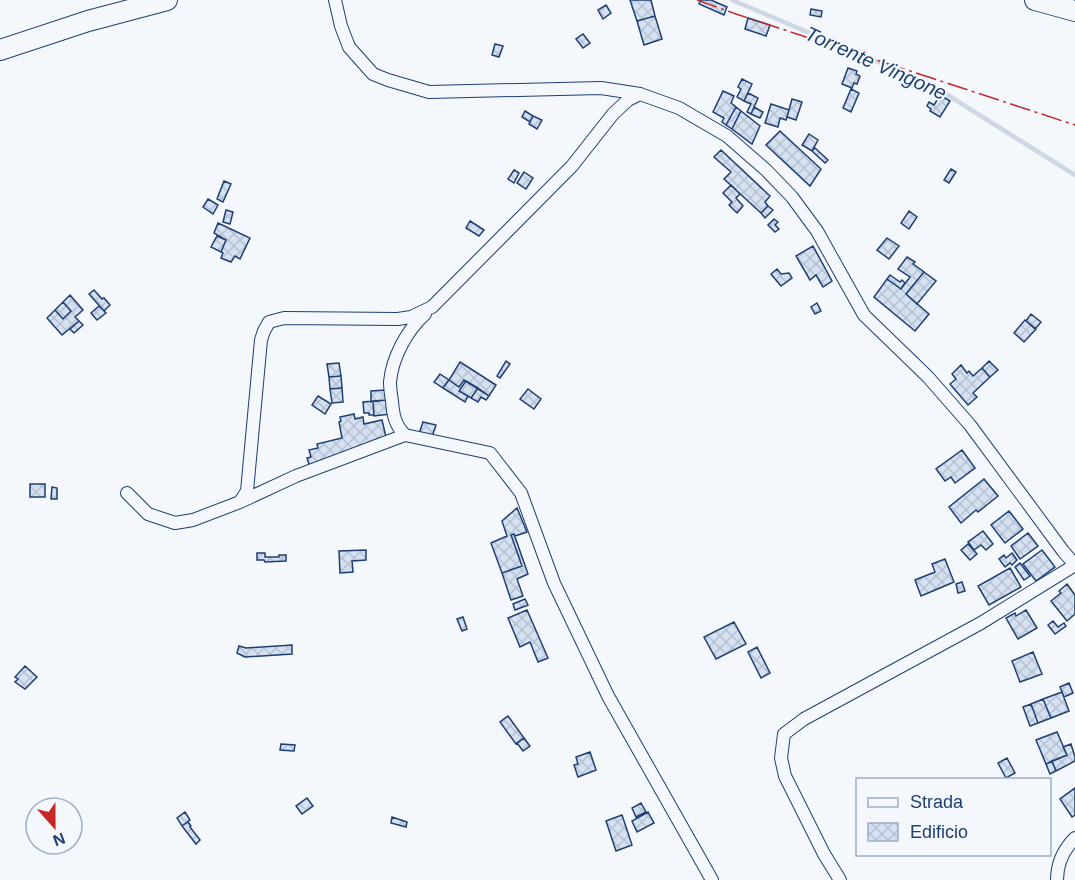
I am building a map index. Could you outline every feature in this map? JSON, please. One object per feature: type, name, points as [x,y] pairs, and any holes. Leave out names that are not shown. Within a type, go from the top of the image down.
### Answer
[{"type":"main road","points":[[0,50],[88,21],[166,0]]},
{"type":"main road","points":[[1035,0],[1075,11]]},
{"type":"street","points":[[335,0],[341,26],[350,47],[374,74],[398,83],[429,92],[601,88],[640,94],[679,108],[727,136],[766,170],[792,197],[817,231],[864,315],[928,377],[970,425],[1075,565],[981,623],[804,719],[784,734],[781,758],[785,776],[824,854],[840,880]]},
{"type":"street","points":[[405,435],[397,427],[393,415],[390,382],[395,361],[418,321],[572,166],[613,114],[628,100],[640,94]]},
{"type":"street","points":[[240,502],[247,491],[261,340],[269,322],[284,318],[398,319],[411,317],[432,307]]},
{"type":"street","points":[[127,493],[148,514],[175,523],[194,520],[296,476],[405,435],[490,453],[521,493],[554,583],[608,696],[712,880]]},
{"type":"street","points":[[1057,880],[1063,854],[1075,838]]},
{"type":"building","points":[[630,0],[651,0],[655,16],[637,21]]},
{"type":"building","points":[[701,0],[711,0],[727,7],[724,15],[699,4]]},
{"type":"building","points":[[606,5],[611,13],[603,19],[598,10]]},
{"type":"building","points":[[811,9],[822,11],[821,17],[810,15]]},
{"type":"building","points":[[655,16],[662,39],[644,45],[637,21]]},
{"type":"building","points":[[748,18],[770,25],[766,36],[745,29]]},
{"type":"building","points":[[583,34],[590,43],[583,48],[576,39]]},
{"type":"building","points":[[495,44],[503,46],[499,57],[492,55]]},
{"type":"building","points":[[848,68],[857,71],[856,74],[860,76],[857,84],[854,83],[852,88],[842,84]]},
{"type":"building","points":[[742,79],[752,84],[744,101],[737,97]]},
{"type":"building","points":[[851,89],[859,93],[851,112],[843,108]]},
{"type":"building","points":[[723,91],[734,96],[731,103],[736,107],[726,125],[722,122],[724,118],[713,112]]},
{"type":"building","points":[[748,93],[758,98],[751,114],[747,112],[751,104],[744,101]]},
{"type":"building","points":[[940,95],[950,101],[940,117],[930,111],[931,109],[927,106],[929,102],[934,105]]},
{"type":"building","points":[[792,99],[802,102],[796,120],[787,117]]},
{"type":"building","points":[[771,104],[789,110],[786,120],[780,118],[778,127],[765,123]]},
{"type":"building","points":[[736,107],[741,111],[732,129],[726,125]]},
{"type":"building","points":[[754,107],[763,112],[760,118],[751,114]]},
{"type":"building","points":[[525,111],[533,116],[530,122],[522,117]]},
{"type":"building","points":[[741,111],[760,126],[752,144],[732,129]]},
{"type":"building","points":[[533,116],[542,120],[537,129],[529,124]]},
{"type":"building","points":[[780,131],[821,169],[810,186],[766,145]]},
{"type":"building","points":[[809,134],[818,140],[812,151],[802,145]]},
{"type":"building","points":[[815,148],[828,160],[825,163],[812,151]]},
{"type":"building","points":[[721,150],[770,196],[765,202],[768,206],[761,213],[724,179],[731,172],[714,157]]},
{"type":"building","points":[[951,169],[956,172],[949,183],[944,180]]},
{"type":"building","points":[[514,170],[519,173],[514,183],[508,179]]},
{"type":"building","points":[[524,172],[533,178],[526,189],[517,183]]},
{"type":"building","points":[[224,181],[231,184],[223,202],[217,199]]},
{"type":"building","points":[[731,185],[740,194],[736,198],[743,206],[737,213],[729,205],[732,202],[723,193]]},
{"type":"building","points":[[208,199],[218,205],[213,214],[203,207]]},
{"type":"building","points":[[768,206],[773,210],[765,218],[761,213]]},
{"type":"building","points":[[226,210],[233,212],[230,224],[223,222]]},
{"type":"building","points":[[909,211],[917,217],[909,229],[901,223]]},
{"type":"building","points":[[774,219],[778,222],[775,225],[779,229],[775,232],[768,225]]},
{"type":"building","points":[[470,221],[484,230],[479,236],[466,228]]},
{"type":"building","points":[[218,223],[250,238],[240,259],[235,256],[231,262],[221,258],[226,240],[214,233]]},
{"type":"building","points":[[217,236],[226,240],[221,252],[211,247]]},
{"type":"building","points":[[887,238],[899,246],[889,259],[877,250]]},
{"type":"building","points":[[813,246],[832,281],[823,287],[816,275],[810,280],[796,256]]},
{"type":"building","points":[[907,257],[924,272],[906,294],[929,314],[915,331],[874,297],[887,279],[901,289],[910,277],[898,269]]},
{"type":"building","points":[[777,269],[781,274],[789,273],[792,278],[781,286],[771,274]]},
{"type":"building","points":[[924,272],[936,281],[917,304],[906,294]]},
{"type":"building","points":[[890,275],[905,283],[901,289],[887,279]]},
{"type":"building","points":[[94,290],[110,305],[104,311],[89,294]]},
{"type":"building","points":[[70,295],[83,310],[75,317],[79,321],[62,335],[47,318],[55,310],[63,319],[71,311],[63,302]]},
{"type":"building","points":[[63,302],[71,311],[63,319],[55,310]]},
{"type":"building","points":[[817,303],[821,311],[815,314],[811,307]]},
{"type":"building","points":[[99,306],[106,313],[97,320],[91,313]]},
{"type":"building","points":[[1031,314],[1041,322],[1035,329],[1026,321]]},
{"type":"building","points":[[1025,320],[1036,329],[1024,342],[1014,333]]},
{"type":"building","points":[[79,321],[83,325],[74,333],[70,329]]},
{"type":"building","points":[[506,361],[510,364],[500,378],[497,376]]},
{"type":"building","points":[[989,361],[998,370],[990,377],[982,368]]},
{"type":"building","points":[[460,362],[496,385],[489,396],[464,380],[459,387],[449,380]]},
{"type":"building","points":[[339,363],[341,376],[329,377],[327,364]]},
{"type":"building","points":[[961,365],[967,373],[969,371],[973,376],[982,368],[990,377],[973,393],[977,397],[968,405],[950,384],[956,379],[952,374]]},
{"type":"building","points":[[440,374],[449,380],[443,388],[434,382]]},
{"type":"building","points":[[341,376],[342,388],[330,389],[329,377]]},
{"type":"building","points":[[449,380],[459,387],[464,380],[466,381],[459,391],[468,396],[465,402],[443,388]]},
{"type":"building","points":[[466,381],[478,388],[471,398],[459,391]]},
{"type":"building","points":[[342,388],[343,402],[332,403],[330,389]]},
{"type":"building","points":[[478,388],[489,396],[486,400],[481,397],[478,402],[471,398]]},
{"type":"building","points":[[528,389],[541,399],[534,409],[520,399]]},
{"type":"building","points":[[385,390],[386,400],[371,402],[371,391]]},
{"type":"building","points":[[318,396],[331,404],[325,414],[312,405]]},
{"type":"building","points":[[389,400],[390,414],[374,416],[373,401]]},
{"type":"building","points":[[373,401],[374,415],[364,413],[363,402]]},
{"type":"building","points":[[354,414],[355,419],[363,417],[364,424],[382,420],[386,437],[310,467],[307,458],[311,457],[309,450],[318,448],[317,444],[342,438],[340,417]]},
{"type":"building","points":[[423,422],[436,425],[432,437],[419,434]]},
{"type":"building","points":[[962,450],[975,468],[955,483],[951,477],[945,481],[936,469]]},
{"type":"building","points":[[984,479],[998,496],[961,523],[949,507]]},
{"type":"building","points":[[30,484],[45,484],[45,497],[30,497]]},
{"type":"building","points":[[52,487],[57,488],[57,499],[51,499]]},
{"type":"building","points":[[517,508],[527,532],[511,535],[522,566],[502,573],[491,543],[507,536],[502,521]]},
{"type":"building","points":[[1009,511],[1023,529],[1005,543],[991,525]]},
{"type":"building","points":[[983,531],[993,544],[986,550],[981,545],[974,550],[968,542]]},
{"type":"building","points":[[1028,533],[1038,546],[1020,559],[1011,546]]},
{"type":"building","points":[[514,534],[528,574],[517,579],[523,596],[511,600],[502,573],[522,566],[511,535]]},
{"type":"building","points":[[968,544],[977,554],[970,560],[961,550]]},
{"type":"building","points":[[366,550],[366,560],[352,561],[353,572],[340,573],[339,551]]},
{"type":"building","points":[[1042,550],[1055,567],[1036,581],[1023,564]]},
{"type":"building","points":[[257,553],[265,553],[265,557],[286,555],[286,561],[257,560]]},
{"type":"building","points":[[1012,553],[1017,560],[1005,567],[999,559],[1004,555],[1006,558]]},
{"type":"building","points":[[945,559],[954,582],[921,596],[915,580],[935,572],[932,564]]},
{"type":"building","points":[[1020,563],[1030,576],[1024,580],[1015,567]]},
{"type":"building","points":[[1010,568],[1021,587],[989,605],[978,586]]},
{"type":"building","points":[[962,582],[965,591],[958,593],[956,584]]},
{"type":"building","points":[[1067,584],[1075,595],[1075,614],[1067,621],[1051,601]]},
{"type":"building","points":[[525,599],[528,605],[515,610],[513,604]]},
{"type":"building","points":[[527,610],[548,658],[538,662],[530,642],[520,647],[508,618]]},
{"type":"building","points":[[1026,610],[1037,628],[1018,639],[1006,618],[1015,613],[1016,616]]},
{"type":"building","points":[[463,617],[467,629],[462,631],[457,619]]},
{"type":"building","points":[[1053,621],[1058,627],[1064,623],[1066,626],[1055,634],[1048,625]]},
{"type":"building","points":[[734,622],[746,644],[716,659],[704,637]]},
{"type":"building","points":[[292,645],[292,654],[245,657],[237,653],[239,646],[246,648]]},
{"type":"building","points":[[757,647],[770,673],[761,678],[748,652]]},
{"type":"building","points":[[1033,652],[1042,674],[1020,682],[1012,661]]},
{"type":"building","points":[[25,666],[37,677],[25,689],[15,682],[18,679],[15,677]]},
{"type":"building","points":[[1069,683],[1073,693],[1064,697],[1060,687]]},
{"type":"building","points":[[1062,692],[1069,711],[1051,718],[1043,699]]},
{"type":"building","points":[[1043,699],[1051,718],[1038,723],[1031,704]]},
{"type":"building","points":[[1031,704],[1038,723],[1030,726],[1023,707]]},
{"type":"building","points":[[508,716],[524,738],[516,744],[500,722]]},
{"type":"building","points":[[1057,732],[1067,755],[1046,764],[1036,740]]},
{"type":"building","points":[[524,738],[530,746],[523,751],[517,743]]},
{"type":"building","points":[[281,744],[295,745],[294,751],[280,750]]},
{"type":"building","points":[[1071,744],[1075,761],[1056,771],[1052,761],[1067,755],[1063,747]]},
{"type":"building","points":[[590,752],[596,770],[578,777],[574,765],[578,764],[576,757]]},
{"type":"building","points":[[1007,758],[1015,773],[1006,778],[998,763]]},
{"type":"building","points":[[1052,761],[1056,771],[1050,774],[1046,764]]},
{"type":"building","points":[[1075,788],[1075,815],[1072,817],[1060,799]]},
{"type":"building","points":[[307,798],[313,806],[302,814],[296,806]]},
{"type":"building","points":[[641,803],[646,812],[636,817],[632,808]]},
{"type":"building","points":[[185,812],[190,820],[182,826],[177,818]]},
{"type":"building","points":[[648,812],[654,823],[637,832],[632,821]]},
{"type":"building","points":[[622,815],[632,845],[616,851],[606,821]]},
{"type":"building","points":[[392,817],[407,822],[406,827],[391,823]]},
{"type":"building","points":[[188,822],[200,840],[196,844],[182,826]]},
{"type":"waterway","name":"Torrente Vingone","points":[[732,0],[930,84],[1075,175]]},
{"type":"power","points":[[697,0],[1075,125]]}]
